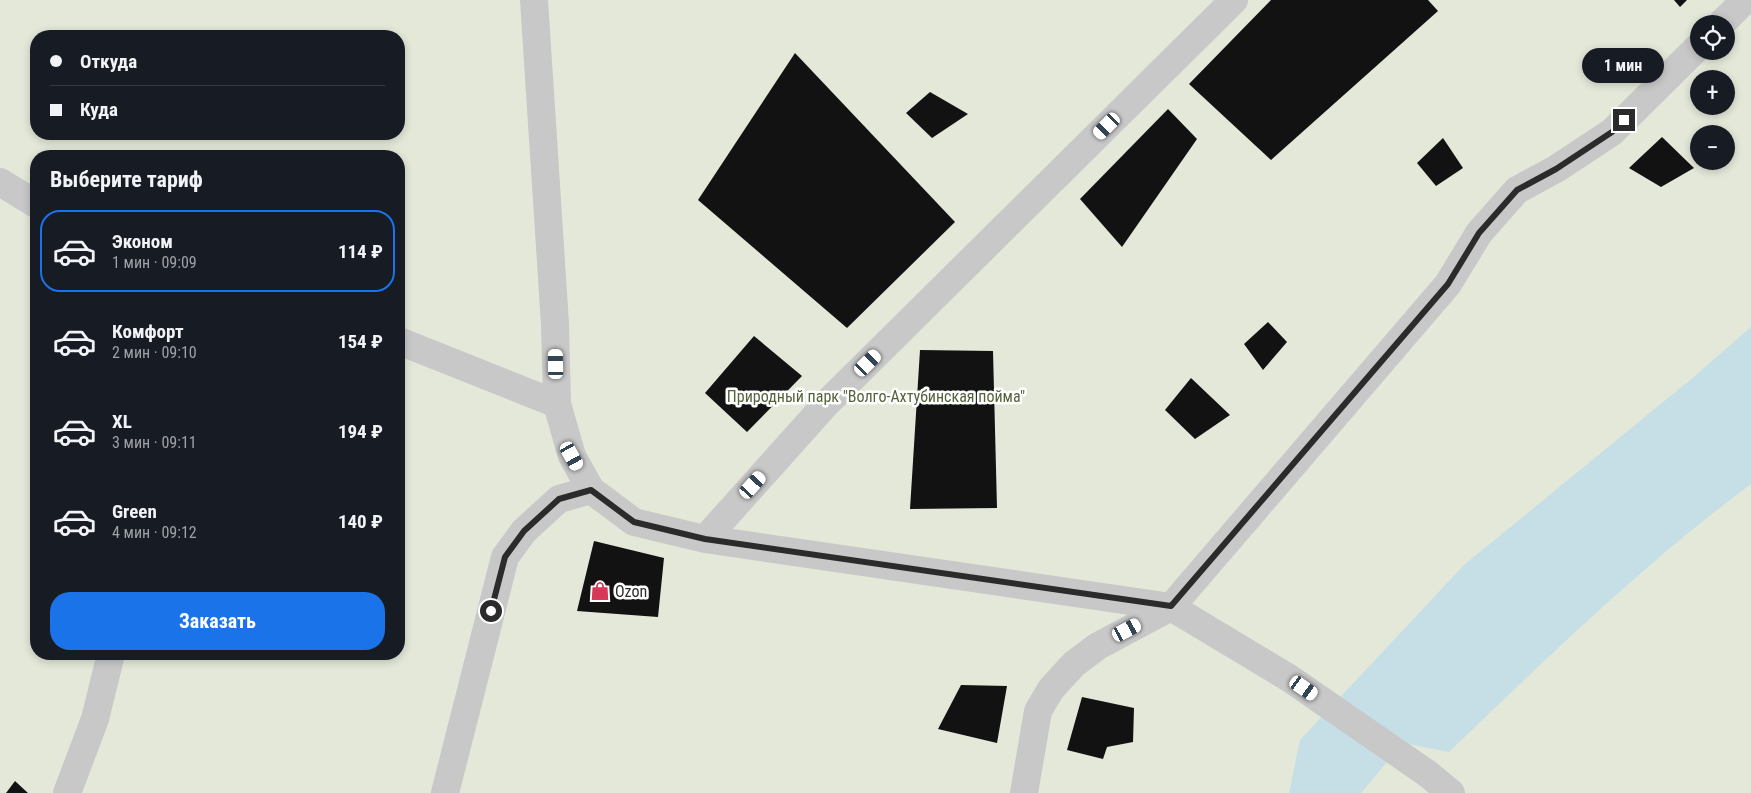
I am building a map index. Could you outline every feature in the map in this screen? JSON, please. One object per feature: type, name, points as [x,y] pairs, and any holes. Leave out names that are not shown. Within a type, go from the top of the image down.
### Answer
[{"type":"street","points":[[534,0],[555,324],[558,404],[572,456],[591,490],[634,522],[705,539],[1171,606],[1289,678],[1428,774],[1451,793]]},
{"type":"street","points":[[705,539],[826,404],[1234,0]]},
{"type":"street","points":[[1730,15],[1746,0]]},
{"type":"street","points":[[1024,793],[1038,711],[1052,689],[1074,664],[1098,646],[1171,606],[1448,284],[1479,233],[1517,190],[1556,169],[1612,132],[1690,55]]},
{"type":"street","points":[[0,182],[30,200]]},
{"type":"street","points":[[405,343],[558,404]]},
{"type":"street","points":[[446,793],[505,557],[524,531],[559,499],[591,490]]},
{"type":"street","points":[[67,793],[95,719],[110,660]]},
{"type":"green space","name":"Природный парк \"Волго-Ахтубинская пойма\"","points":[[0,0],[1751,0],[1751,793],[0,793]]},
{"type":"water","points":[[1751,327],[1751,484],[1634,579],[1559,647],[1449,752],[1403,743],[1361,793],[1289,793],[1300,740],[1464,565],[1690,380]]},
{"type":"building","points":[[1271,0],[1428,0],[1438,11],[1271,160],[1189,84]]},
{"type":"building","points":[[1674,0],[1687,0],[1680,7]]},
{"type":"building","points":[[795,53],[955,222],[847,328],[698,200]]},
{"type":"building","points":[[930,92],[968,114],[932,138],[906,113]]},
{"type":"building","points":[[1168,109],[1197,139],[1122,247],[1080,199]]},
{"type":"building","points":[[1662,137],[1690,164],[1691,170],[1661,187],[1629,168]]},
{"type":"building","points":[[1443,138],[1463,168],[1436,186],[1417,163]]},
{"type":"building","points":[[1268,322],[1287,342],[1263,370],[1244,344]]},
{"type":"building","points":[[754,336],[802,376],[747,432],[705,393]]},
{"type":"building","points":[[920,350],[993,351],[997,508],[910,509]]},
{"type":"building","points":[[1191,378],[1230,415],[1195,439],[1165,410]]},
{"type":"building","points":[[594,541],[664,558],[658,617],[577,611]]},
{"type":"building","points":[[961,685],[1007,686],[997,743],[938,729]]},
{"type":"building","points":[[1082,697],[1134,708],[1133,742],[1107,747],[1103,759],[1067,750]]},
{"type":"building","points":[[15,781],[28,793],[6,793]]},
{"type":"place","name":"Ozon","points":[[600,591]]},
{"type":"route","points":[[491,611],[505,557],[524,531],[559,499],[591,490],[634,522],[705,539],[1171,606],[1448,284],[1479,233],[1517,190],[1556,169],[1612,132],[1624,120]]}]
